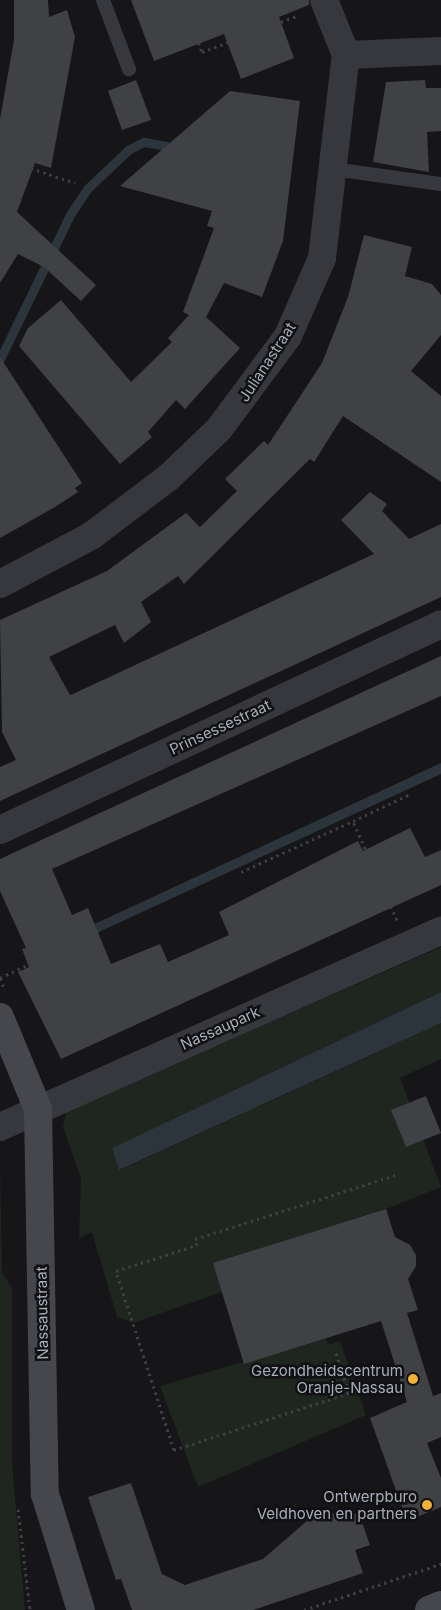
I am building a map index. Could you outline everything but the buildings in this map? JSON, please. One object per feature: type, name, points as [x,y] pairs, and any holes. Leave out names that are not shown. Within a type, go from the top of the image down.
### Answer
[{"type":"main road","name":"Nassaustraat","points":[[0,1017],[38,1109],[45,1494],[81,1610]]},
{"type":"main road","points":[[429,1610],[441,1606]]},
{"type":"street","name":"Julianastraat","points":[[0,584],[91,536],[169,477],[249,393],[288,336],[322,258],[346,55],[324,2]]},
{"type":"street","points":[[346,55],[441,51]]},
{"type":"street","name":"Prinsessestraat","points":[[0,830],[441,624]]},
{"type":"street","name":"Nassaupark","points":[[0,1127],[441,931]]},
{"type":"lane","points":[[103,0],[129,68]]},
{"type":"lane","points":[[333,168],[441,184]]},
{"type":"path","points":[[182,0],[202,52],[324,2]]},
{"type":"path","points":[[0,158],[75,183]]},
{"type":"path","points":[[241,872],[410,794]]},
{"type":"path","points":[[353,821],[408,945]]},
{"type":"path","points":[[0,978],[57,951]]},
{"type":"path","points":[[336,1353],[349,1393],[174,1450],[116,1271],[197,1245],[195,1239],[395,1175]]},
{"type":"path","points":[[304,1610],[441,1564]]},
{"type":"shaded area","points":[[441,763],[441,774],[62,949],[58,941]]},
{"type":"shaded area","points":[[441,947],[441,992],[112,1148],[120,1170],[441,1023],[441,1059],[400,1078],[441,1187],[386,1209],[214,1263],[222,1292],[133,1323],[117,1317],[92,1232],[79,1238],[81,1178],[63,1127],[66,1112]]},
{"type":"shaded area","points":[[441,992],[441,1023],[119,1170],[112,1148]]},
{"type":"shaded area","points":[[0,1161],[2,1273],[12,1288],[12,1464],[25,1610],[0,1610]]},
{"type":"shaded area","points":[[326,1338],[328,1345],[340,1341],[366,1415],[198,1487],[160,1386]]},
{"type":"waterway","points":[[0,359],[71,213],[88,188],[128,150],[144,142],[167,146]]},
{"type":"place","name":"Gezondheidscentrum Oranje-Nassau","points":[[413,1379]]},
{"type":"place","name":"Ontwerpburo Veldhoven en partners","points":[[427,1505]]}]
